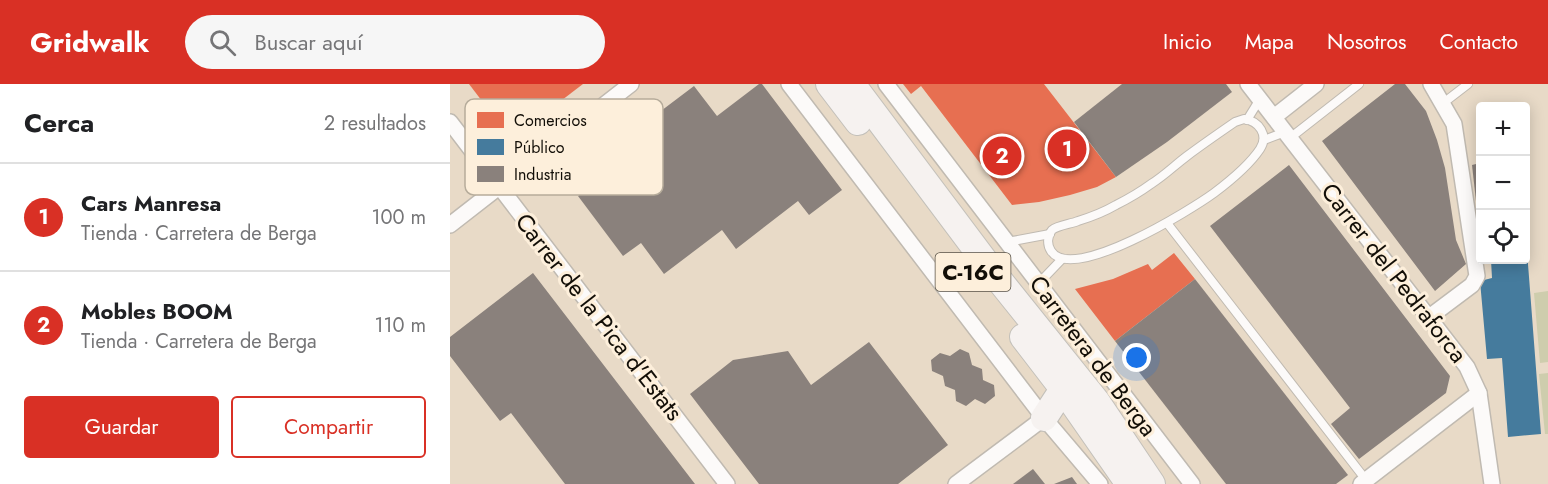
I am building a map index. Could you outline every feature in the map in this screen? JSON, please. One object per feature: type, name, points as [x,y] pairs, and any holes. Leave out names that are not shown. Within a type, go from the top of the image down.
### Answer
[{"type":"main road","name":"C-16C","points":[[829,84],[1063,389],[1130,484]]},
{"type":"main road","name":"C-16C","points":[[852,84],[996,276],[1097,402],[1152,484]]},
{"type":"main road","points":[[996,276],[1013,309],[1066,378],[1063,389],[1044,418]]},
{"type":"main road","points":[[1044,418],[1066,417],[1114,463]]},
{"type":"street","points":[[611,99],[630,84]]},
{"type":"street","points":[[789,84],[1044,418],[1100,484]]},
{"type":"street","name":"Carretera de Berga","points":[[886,84],[1192,484]]},
{"type":"street","name":"Carrer del Pedraforca","points":[[1248,84],[1467,367],[1479,393],[1492,484]]},
{"type":"street","points":[[1274,117],[1316,84]]},
{"type":"street","points":[[1428,318],[1472,285],[1477,276],[1454,124],[1431,84]]},
{"type":"street","name":"Carrer de la Pica d'Estats","points":[[450,122],[465,142]]},
{"type":"street","points":[[450,225],[489,195]]},
{"type":"street","name":"Carrer de la Pica d'Estats","points":[[505,195],[727,484]]},
{"type":"street","points":[[1363,482],[1479,393]]},
{"type":"street","points":[[956,484],[1044,418]]},
{"type":"lane","points":[[1264,140],[1288,135],[1359,84]]},
{"type":"lane","points":[[1442,104],[1465,85]]},
{"type":"lane","points":[[1247,120],[1260,99]]},
{"type":"lane","points":[[1247,120],[1258,125],[1262,130],[1264,140],[1250,161],[1215,192],[1167,223],[1124,245],[1100,254],[1062,259],[1050,251],[1048,242],[1054,228],[1078,222],[1114,206],[1151,184],[1235,122],[1247,120]]},
{"type":"lane","points":[[1167,223],[1363,482]]},
{"type":"lane","points":[[1006,242],[1050,234]]},
{"type":"lane","points":[[1038,284],[1062,259]]},
{"type":"shaded area","points":[[450,84],[1548,84],[1548,484],[450,484]]},
{"type":"green space","points":[[1548,291],[1548,362],[1540,363],[1534,293]]},
{"type":"green space","points":[[1548,373],[1548,434],[1545,434],[1539,374]]},
{"type":"building: Comercios","points":[[469,84],[583,84],[563,99],[480,99]]},
{"type":"building: Comercios","points":[[903,84],[1044,84],[1116,177],[1097,187],[1070,195],[1012,205],[921,86],[911,94]]},
{"type":"building: Comercios","points":[[1174,253],[1195,279],[1115,341],[1075,289],[1113,279],[1148,264],[1152,270]]},
{"type":"building: Público","points":[[1491,264],[1528,264],[1541,434],[1508,437],[1502,358],[1487,359],[1480,281],[1492,278]]},
{"type":"building: Industria","points":[[762,84],[842,190],[809,215],[798,201],[736,249],[722,230],[664,274],[641,243],[623,256],[578,196],[663,195],[663,109],[694,86],[717,116]]},
{"type":"building: Industria","points":[[1122,84],[1226,84],[1232,92],[1167,142],[1116,177],[1074,122]]},
{"type":"building: Industria","points":[[1395,84],[1405,84],[1426,111],[1445,168],[1456,240],[1466,264],[1435,291],[1322,141]]},
{"type":"building: Industria","points":[[1476,164],[1476,201],[1472,165]]},
{"type":"building: Industria","points":[[1289,165],[1450,376],[1446,393],[1359,459],[1331,424],[1350,408],[1210,226]]},
{"type":"building: Industria","points":[[533,273],[695,484],[565,484],[511,413],[500,421],[450,356],[450,337]]},
{"type":"building: Industria","points":[[1195,279],[1348,475],[1336,484],[1226,484],[1115,341]]},
{"type":"building: Industria","points":[[869,342],[948,445],[898,484],[759,484],[690,394],[733,360],[788,351],[811,385]]},
{"type":"building: Industria","points":[[960,349],[969,353],[972,365],[982,369],[983,380],[994,385],[995,396],[985,404],[975,399],[966,406],[956,401],[955,390],[945,386],[943,376],[932,371],[931,360],[940,353],[950,356]]},
{"type":"building: Industria","points":[[1033,469],[1045,484],[1013,484]]},
{"type":"building: Industria","points":[[1072,477],[1077,484],[1054,484]]},
{"type":"place","name":"Cars Manresa","points":[[1067,149]]},
{"type":"place","name":"Mobles BOOM","points":[[1002,156]]}]
